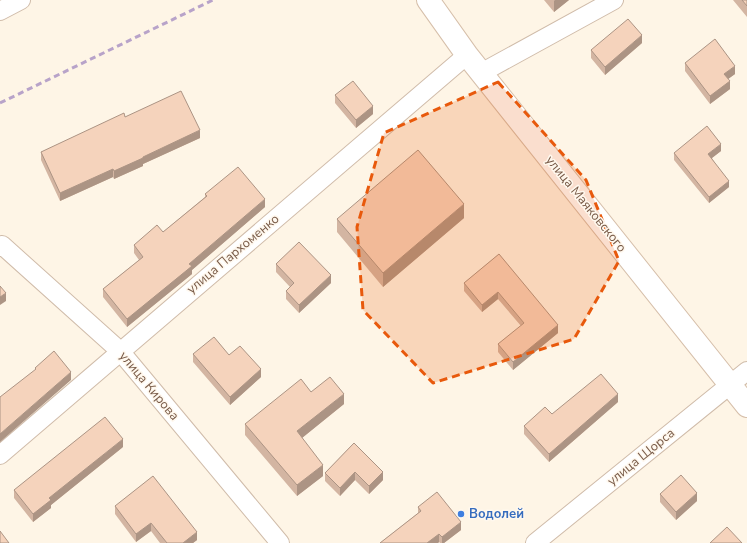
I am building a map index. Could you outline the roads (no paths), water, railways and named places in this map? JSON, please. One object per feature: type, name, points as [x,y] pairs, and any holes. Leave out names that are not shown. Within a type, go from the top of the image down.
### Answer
[{"type":"street","points":[[0,12],[21,0]]},
{"type":"street","name":"улица Маяковского","points":[[428,0],[466,55],[747,406]]},
{"type":"street","points":[[481,73],[614,0]]},
{"type":"street","name":"улица Пархоменко","points":[[0,455],[466,55]]},
{"type":"street","name":"улица Кирова","points":[[1,246],[120,351],[280,543]]},
{"type":"street","name":"улица Щорса","points":[[535,543],[747,372]]},
{"type":"railway","points":[[0,103],[213,0]]},
{"type":"place","name":"Водолей","points":[[461,514]]}]
